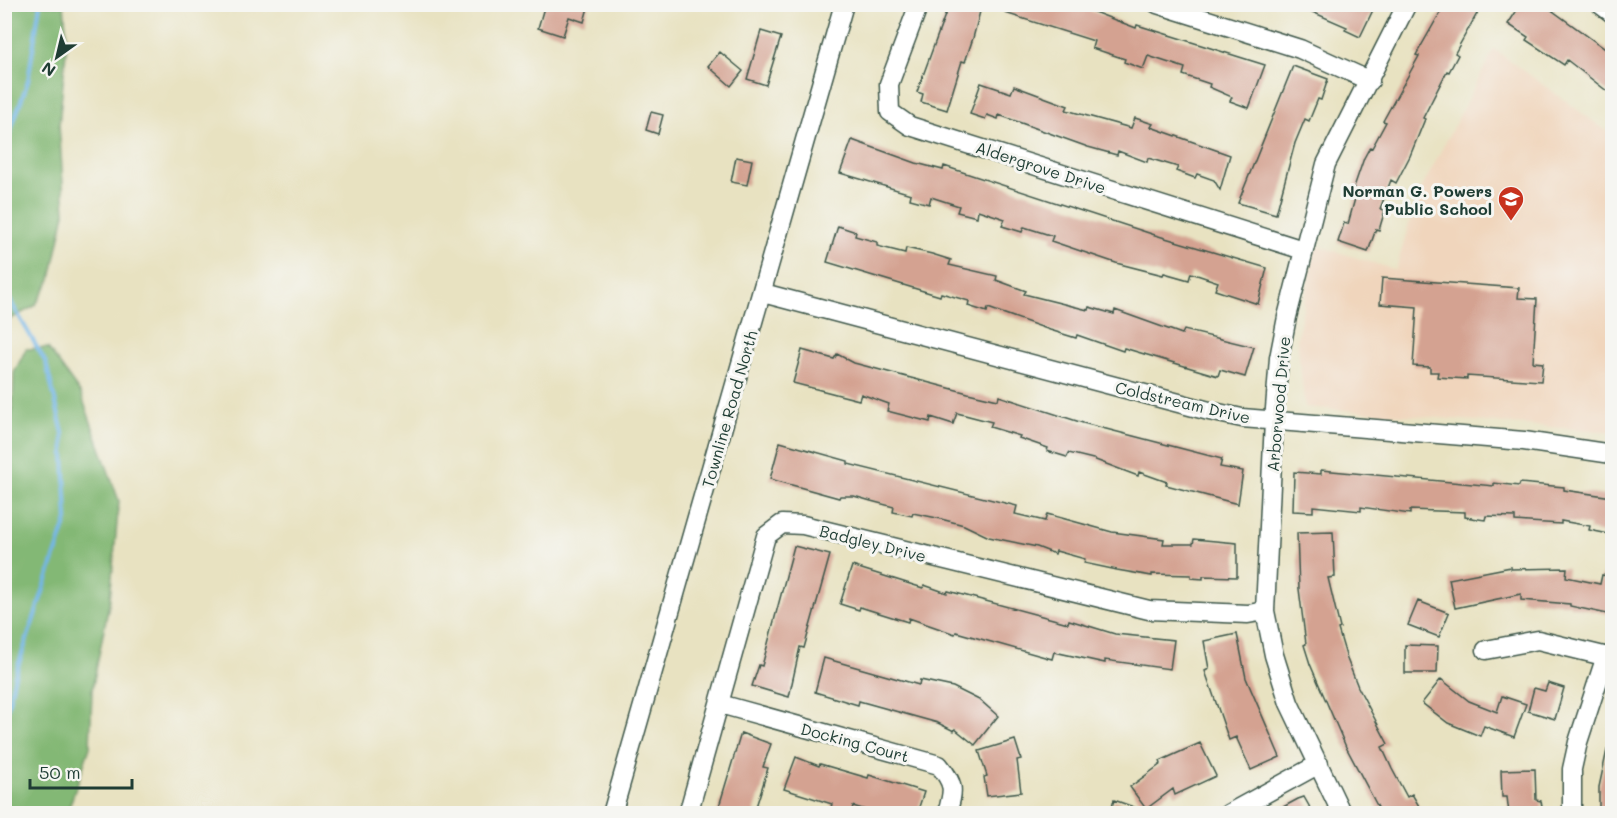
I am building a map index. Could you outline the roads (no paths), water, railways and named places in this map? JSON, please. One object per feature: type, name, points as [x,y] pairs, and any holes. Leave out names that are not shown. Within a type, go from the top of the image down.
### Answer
[{"type":"street","name":"Townline Road North","points":[[612,813],[763,293],[844,4]]},
{"type":"street","name":"Aldergrove Drive","points":[[919,4],[889,84],[890,112],[910,126],[1304,250]]},
{"type":"street","points":[[1157,4],[1299,49],[1370,81]]},
{"type":"street","name":"Arborwood Drive","points":[[1342,813],[1289,703],[1274,655],[1265,611],[1279,358],[1326,164],[1407,4]]},
{"type":"street","points":[[1600,4],[1612,13]]},
{"type":"street","name":"Coldstream Drive","points":[[763,293],[1209,411],[1274,421],[1524,441],[1612,454]]},
{"type":"street","name":"Badgley Drive","points":[[688,813],[766,536],[782,524],[803,525],[1149,610],[1248,614],[1265,611]]},
{"type":"street","points":[[1486,650],[1538,640],[1609,657],[1578,742],[1572,769],[1572,813]]},
{"type":"street","name":"Docking Court","points":[[720,704],[939,765],[952,780],[953,795],[947,813]]},
{"type":"street","points":[[1228,813],[1319,764]]},
{"type":"waterway","points":[[4,149],[28,81],[40,4]]},
{"type":"waterway","points":[[4,290],[46,363],[63,433],[67,520],[15,675],[4,723]]},
{"type":"place","name":"Norman G. Powers Public School","points":[[1511,222]]}]
